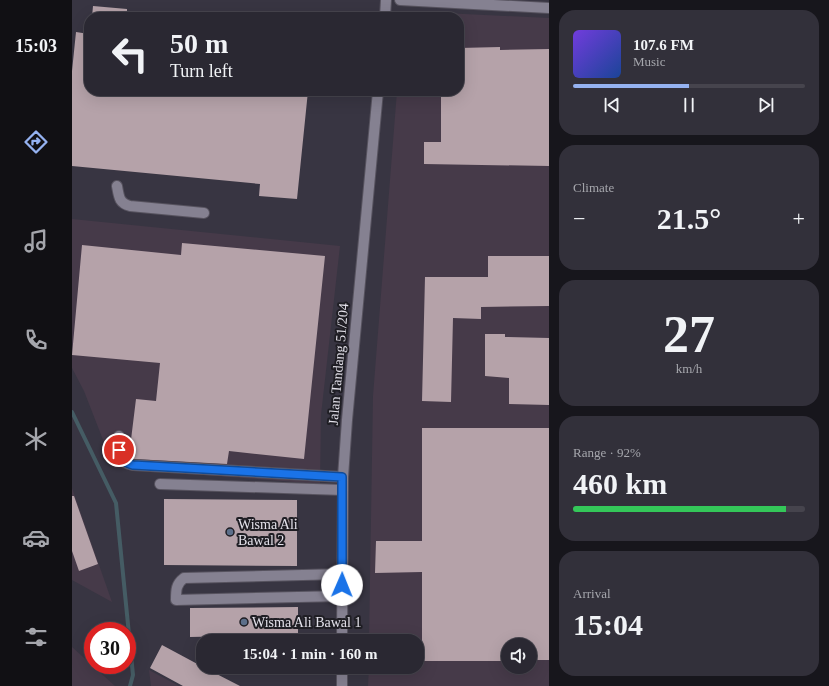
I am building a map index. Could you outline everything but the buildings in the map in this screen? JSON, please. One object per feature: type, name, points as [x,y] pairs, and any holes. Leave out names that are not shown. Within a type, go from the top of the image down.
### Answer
[{"type":"street","points":[[385,12],[386,0]]},
{"type":"street","points":[[400,0],[549,8]]},
{"type":"street","name":"Jalan Tandang 51/204","points":[[342,634],[342,477],[346,420],[378,96]]},
{"type":"street","points":[[117,186],[118,196],[125,205],[204,213]]},
{"type":"street","points":[[119,436],[120,456],[127,464],[342,477]]},
{"type":"street","points":[[160,484],[343,490]]},
{"type":"street","points":[[342,574],[184,578],[177,586],[176,600],[342,596]]},
{"type":"street","points":[[342,674],[342,686]]},
{"type":"shaded area","points":[[403,11],[424,12],[403,12]]},
{"type":"shaded area","points":[[464,14],[549,18],[549,686],[368,686],[369,674],[424,674],[424,634],[369,634],[373,396],[397,96],[464,96]]},
{"type":"shaded area","points":[[72,219],[340,246],[321,415],[320,484],[114,468],[84,391],[72,368]]},
{"type":"shaded area","points":[[72,488],[112,602],[72,580]]},
{"type":"shaded area","points":[[72,647],[84,658],[84,674],[102,674],[115,686],[72,686]]},
{"type":"shaded area","points":[[149,670],[179,686],[151,686]]},
{"type":"waterway","points":[[72,412],[116,503],[133,675],[130,686]]},
{"type":"place","name":"Wisma Ali Bawal 2","points":[[230,532]]},
{"type":"place","name":"Wisma Ali Bawal 1","points":[[244,622]]},
{"type":"route","points":[[119,450],[120,456],[123,460],[127,464],[133,465],[342,477],[342,585]]}]
